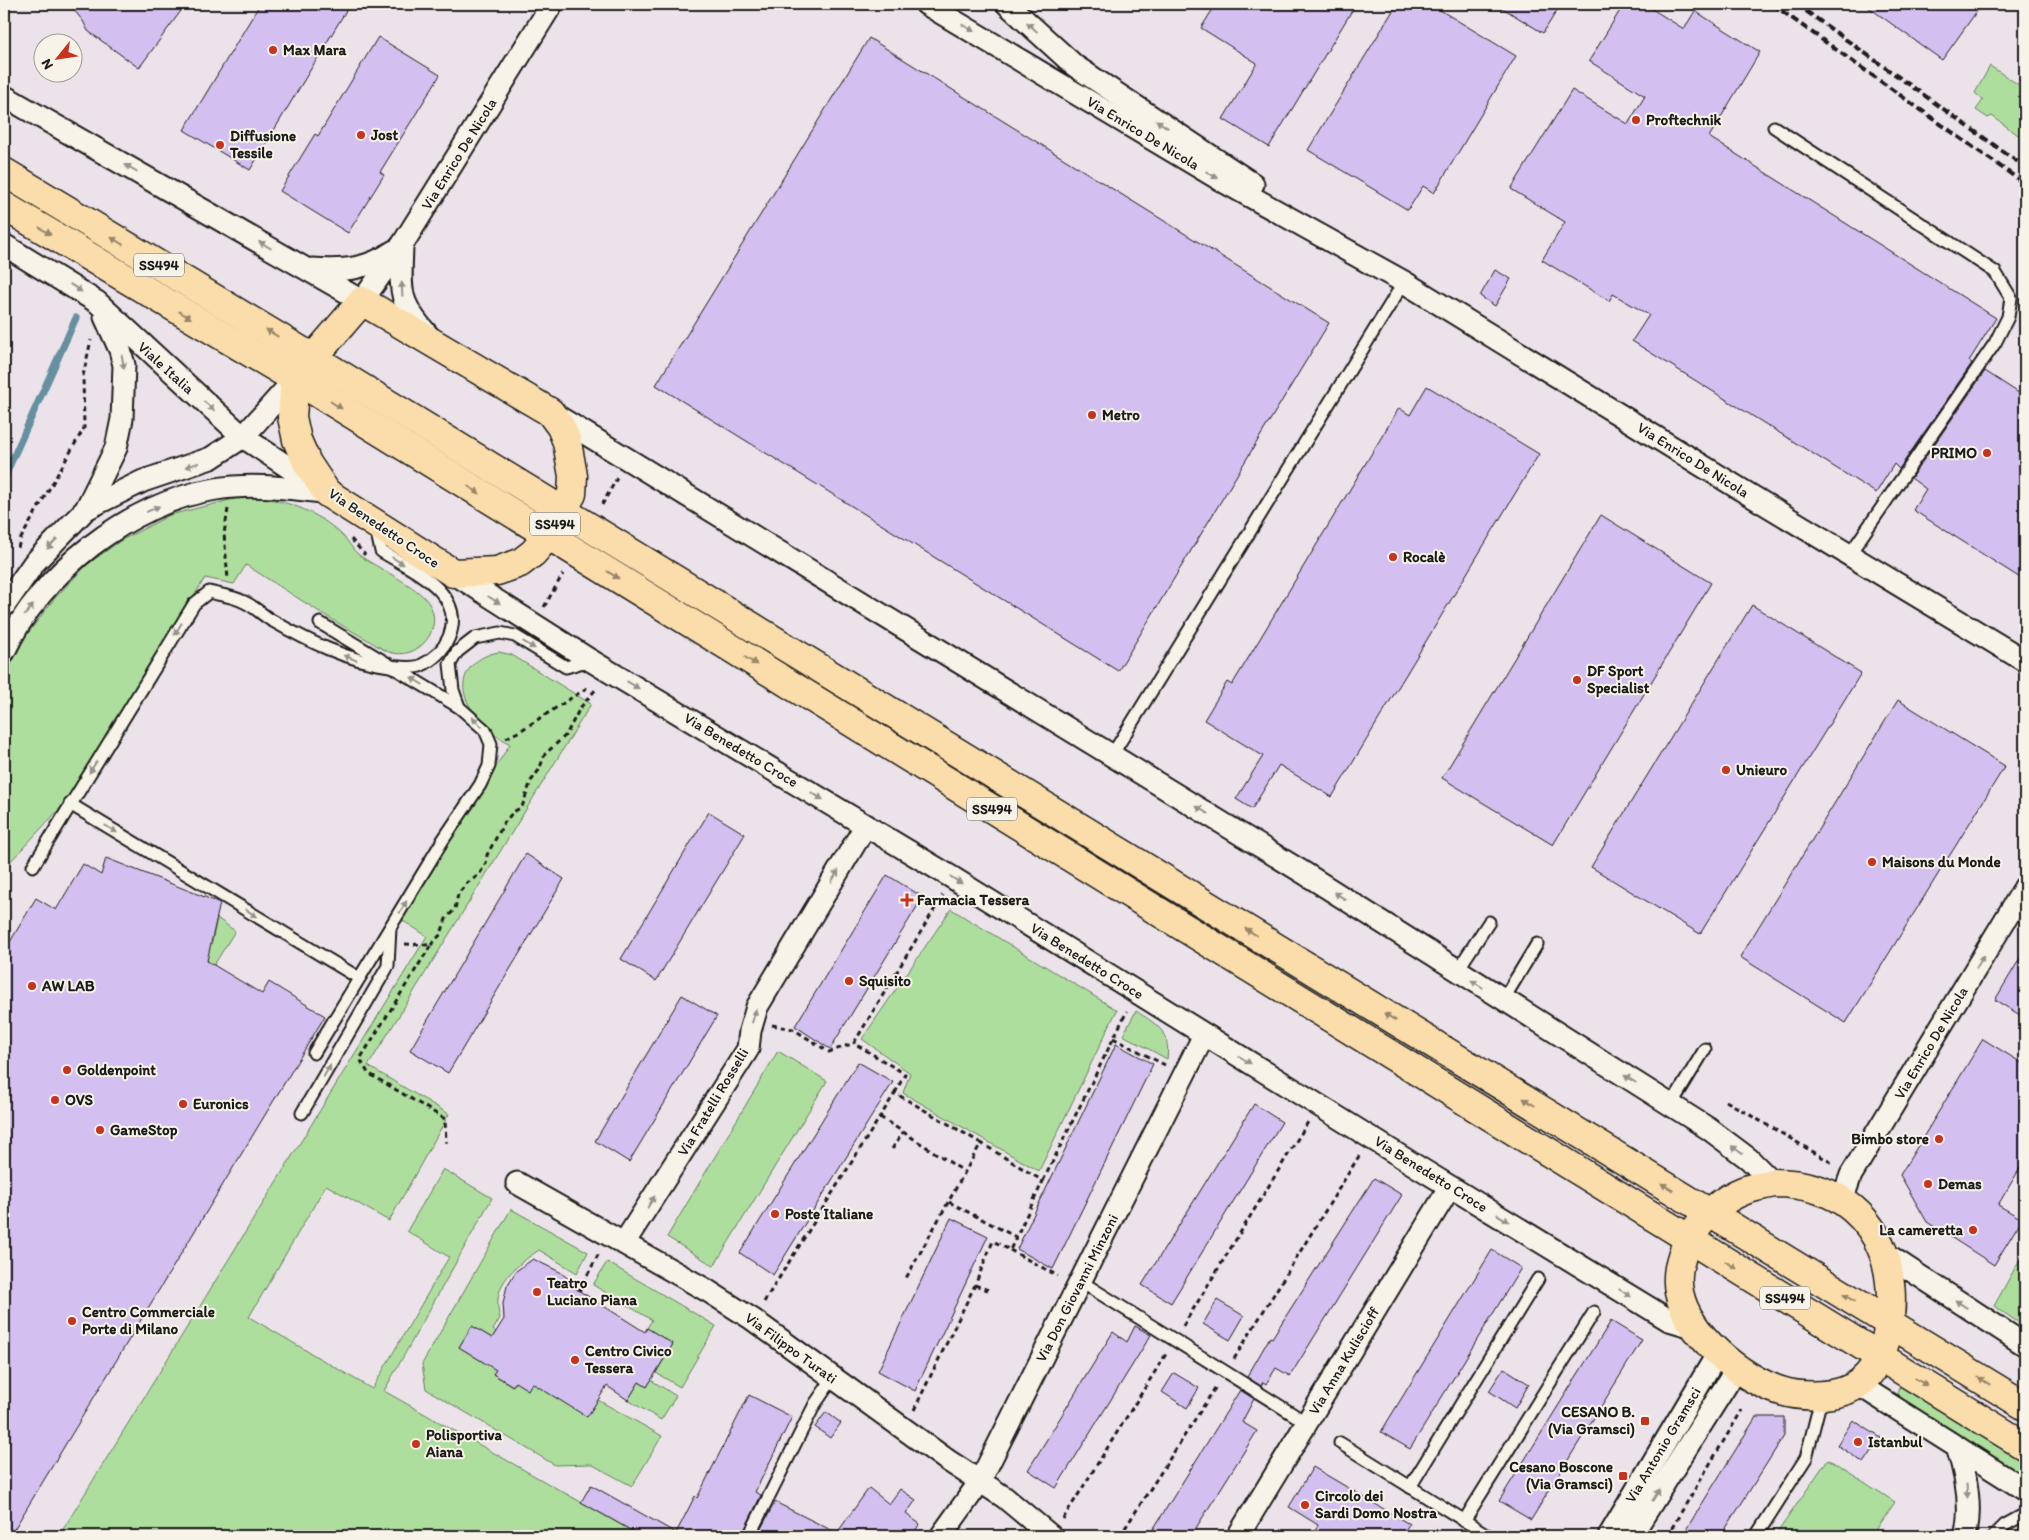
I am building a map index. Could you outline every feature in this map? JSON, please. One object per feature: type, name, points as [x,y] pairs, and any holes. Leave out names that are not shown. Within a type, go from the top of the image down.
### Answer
[{"type":"main road","name":"SS494","points":[[4,172],[313,358],[2025,1406]]},
{"type":"main road","name":"SS494","points":[[4,206],[295,379],[2025,1446]]},
{"type":"main road","points":[[295,379],[362,301]]},
{"type":"main road","name":"Via Benedetto Croce","points":[[295,379],[294,429],[307,462],[327,493],[453,574],[497,571],[520,563],[533,553],[548,536],[572,494],[574,476],[571,457],[561,427],[550,412],[362,301]]},
{"type":"main road","points":[[1772,1183],[1794,1183],[1813,1187],[1842,1200],[1864,1220],[1884,1252],[1888,1269],[1891,1324],[1880,1356],[1859,1385],[1843,1392],[1822,1395],[1780,1391],[1727,1360],[1696,1328],[1683,1306],[1678,1277],[1690,1239],[1709,1212],[1742,1191],[1772,1183]]},
{"type":"street","name":"Via Enrico De Nicola","points":[[362,301],[402,245],[552,4]]},
{"type":"street","name":"Via Enrico De Nicola","points":[[926,4],[1219,179],[1404,282],[2025,661]]},
{"type":"street","name":"Via Enrico De Nicola","points":[[1007,4],[1075,66],[1362,258]]},
{"type":"street","name":"Via Benedetto Croce","points":[[4,96],[362,301]]},
{"type":"street","name":"Viale Italia","points":[[4,245],[97,302],[243,437],[327,493]]},
{"type":"street","points":[[308,269],[348,270],[362,268],[379,261],[402,245]]},
{"type":"street","points":[[402,245],[402,298],[414,320],[436,344]]},
{"type":"street","points":[[4,606],[34,563],[86,509],[116,448],[120,433],[125,388],[124,365],[120,350],[97,302]]},
{"type":"street","points":[[86,509],[143,481],[211,458],[243,437],[295,379]]},
{"type":"street","name":"Via Benedetto Croce","points":[[550,412],[1304,873],[1502,1000],[1671,1105],[1749,1159],[1772,1183]]},
{"type":"street","points":[[4,652],[24,616],[74,558],[109,533],[142,514],[178,498],[225,488],[265,486],[327,493]]},
{"type":"street","name":"Via Benedetto Croce","points":[[453,574],[590,660],[953,878],[1204,1035],[1320,1104],[1450,1187],[1669,1320],[1696,1328]]},
{"type":"street","name":"Via Fratelli Rosselli","points":[[617,1239],[748,1049],[757,1007],[866,825]]},
{"type":"street","name":"Via Enrico De Nicola","points":[[1842,1200],[1851,1175],[2025,887]]},
{"type":"street","name":"Via Don Giovanni Minzoni","points":[[941,1536],[979,1483],[1204,1035]]},
{"type":"street","name":"Via Filippo Turati","points":[[517,1183],[617,1239],[757,1312],[833,1378],[979,1483],[1057,1528]]},
{"type":"street","name":"Via Anna Kuliscioff","points":[[1238,1536],[1450,1187]]},
{"type":"street","points":[[1884,1252],[2025,1345]]},
{"type":"street","name":"Via Antonio Gramsci","points":[[1609,1536],[1727,1360]]},
{"type":"street","name":"Via Antonio Gramsci","points":[[1631,1536],[1727,1360]]},
{"type":"street","points":[[1859,1385],[2025,1490]]},
{"type":"street","points":[[1957,1447],[1966,1474],[1968,1506],[1965,1536]]},
{"type":"lane","points":[[1774,126],[1996,272],[2011,298],[2008,317],[2000,336],[1849,555]]},
{"type":"lane","points":[[1112,755],[1404,282]]},
{"type":"lane","points":[[33,866],[194,604],[209,592],[242,600],[269,619],[309,641],[354,660],[393,666],[417,667],[438,655],[450,634],[451,610],[442,592],[433,583],[381,551],[374,523]]},
{"type":"lane","points":[[314,1053],[443,840],[480,785],[490,766],[491,744],[485,730],[459,708],[393,666],[320,624]]},
{"type":"lane","points":[[459,708],[453,690],[450,664],[457,652],[475,638],[500,633],[515,636],[566,667],[590,660]]},
{"type":"lane","points":[[70,804],[359,978]]},
{"type":"lane","points":[[1457,971],[1489,922]]},
{"type":"lane","points":[[302,1114],[388,966],[390,928]]},
{"type":"lane","points":[[1502,1000],[1537,944]]},
{"type":"lane","points":[[1671,1105],[1705,1049]]},
{"type":"lane","points":[[1410,1487],[1538,1279]]},
{"type":"lane","points":[[1080,1281],[1307,1423]]},
{"type":"lane","points":[[1464,1521],[1594,1312]]},
{"type":"lane","points":[[749,1536],[815,1404],[833,1378]]},
{"type":"lane","points":[[1756,1536],[1806,1458],[1822,1395]]},
{"type":"lane","points":[[1340,1443],[1487,1536]]},
{"type":"lane","points":[[1994,1536],[2005,1525],[2025,1514]]},
{"type":"path","points":[[16,557],[20,540],[84,428],[83,376],[92,334]]},
{"type":"path","points":[[228,508],[224,534],[231,598]]},
{"type":"path","points":[[348,535],[361,553],[369,558]]},
{"type":"path","points":[[545,604],[563,573]]},
{"type":"path","points":[[491,744],[520,731],[611,672]]},
{"type":"path","points":[[446,1143],[445,1119],[368,1073],[360,1059],[431,945],[441,934],[446,919],[455,908],[458,894],[483,869],[486,855],[504,823],[512,812],[522,807],[531,780],[539,770],[545,754],[566,735],[580,708],[611,672]]},
{"type":"path","points":[[792,1029],[829,1052],[854,1044],[953,878]]},
{"type":"path","points":[[398,944],[431,945]]},
{"type":"path","points":[[1010,1250],[1126,1014]]},
{"type":"path","points":[[1113,1038],[1154,1059]]},
{"type":"path","points":[[757,1312],[895,1093],[905,1074],[854,1044]]},
{"type":"path","points":[[895,1093],[1043,1181]]},
{"type":"path","points":[[1726,1101],[1851,1175]]},
{"type":"path","points":[[1057,1528],[1320,1104]]},
{"type":"path","points":[[880,1117],[964,1172]]},
{"type":"path","points":[[892,1150],[903,1132]]},
{"type":"path","points":[[1120,1536],[1226,1372],[1371,1136]]},
{"type":"path","points":[[905,1280],[981,1143]]},
{"type":"path","points":[[948,1202],[1016,1237]]},
{"type":"path","points":[[579,1290],[617,1239]]},
{"type":"path","points":[[917,1404],[975,1285],[993,1241],[1051,1273]]},
{"type":"path","points":[[975,1285],[988,1290]]},
{"type":"path","points":[[1667,1536],[1742,1410]]},
{"type":"green space","points":[[1990,66],[2025,89],[2025,140],[1992,116],[1988,118],[1976,110],[1983,100],[1975,93]]},
{"type":"green space","points":[[246,496],[285,503],[321,518],[344,537],[359,555],[415,589],[428,602],[433,612],[434,622],[426,640],[410,652],[400,654],[389,652],[331,619],[246,565],[234,584],[205,578],[64,804],[9,863],[4,863],[4,677],[26,636],[54,599],[88,564],[120,541],[170,515]]},
{"type":"green space","points":[[499,652],[512,655],[591,704],[368,1066],[449,1114],[389,1221],[326,1185],[249,1317],[372,1389],[449,1257],[407,1231],[443,1169],[492,1198],[384,1391],[641,1536],[59,1536],[427,936],[400,919],[510,744],[486,728],[479,716],[469,705],[465,695],[465,677],[474,663],[490,654]]},
{"type":"green space","points":[[951,909],[1117,1010],[1039,1171],[903,1093],[910,1073],[862,1039]]},
{"type":"green space","points":[[217,918],[235,931],[214,965],[202,957],[212,942]]},
{"type":"green space","points":[[1136,1011],[1156,1025],[1164,1035],[1168,1049],[1167,1059],[1123,1035]]},
{"type":"green space","points":[[778,1051],[827,1081],[714,1266],[667,1237]]},
{"type":"green space","points":[[511,1209],[588,1252],[577,1273],[539,1250],[530,1256],[513,1270],[502,1286],[498,1296],[500,1318],[493,1330],[496,1332],[492,1338],[472,1326],[459,1347],[496,1370],[493,1374],[512,1386],[515,1382],[532,1383],[598,1400],[662,1436],[632,1486],[591,1464],[555,1465],[426,1389],[422,1364]]},
{"type":"green space","points":[[2025,1250],[2025,1327],[1994,1306]]},
{"type":"green space","points":[[607,1262],[716,1326],[680,1387],[656,1373],[673,1344],[647,1328],[652,1320],[593,1285]]},
{"type":"green space","points":[[651,1380],[676,1396],[661,1420],[628,1400],[639,1382],[647,1387]]},
{"type":"green space","points":[[1901,1384],[2025,1454],[2025,1478],[1902,1403],[1897,1393]]},
{"type":"green space","points":[[1828,1459],[1895,1502],[1872,1536],[1775,1536]]},
{"type":"building","points":[[69,4],[186,4],[139,68],[88,31],[83,21]]},
{"type":"building","points":[[260,4],[350,4],[250,170],[184,130]]},
{"type":"building","points":[[1216,4],[1356,4],[1269,147],[1223,119],[1257,63],[1201,28]]},
{"type":"building","points":[[1397,4],[1430,4],[1516,56],[1434,193],[1423,186],[1408,210],[1308,150]]},
{"type":"building","points":[[1496,4],[1561,4],[1543,33]]},
{"type":"building","points":[[1624,4],[1644,4],[1684,29],[1695,11],[1760,52],[1709,137],[1996,318],[1969,361],[1972,363],[1899,469],[1894,464],[1876,493],[1632,341],[1649,315],[1613,294],[1609,301],[1542,260],[1565,222],[1511,189],[1572,90],[1628,124],[1645,96],[1589,61]]},
{"type":"building","points":[[1864,4],[1982,4],[1942,60]]},
{"type":"building","name":"Jost","points":[[378,37],[440,75],[380,172],[384,175],[348,233],[280,191],[315,134],[318,136]]},
{"type":"building","points":[[869,38],[1329,323],[1118,671],[656,385]]},
{"type":"building","points":[[1495,270],[1511,279],[1495,306],[1480,296]]},
{"type":"building","name":"PRIMO","points":[[1985,371],[2025,397],[2025,581],[1913,510],[1926,489],[1911,478]]},
{"type":"building","name":"Rocalè","points":[[1427,386],[1539,454],[1332,797],[1279,765],[1252,809],[1236,799],[1263,756],[1204,720],[1227,682],[1232,685],[1399,408],[1410,415]]},
{"type":"building","name":"DF Sport Specialist","points":[[1601,515],[1711,583],[1553,845],[1442,778]]},
{"type":"building","name":"Unieuro","points":[[1752,605],[1861,673],[1700,934],[1591,867]]},
{"type":"building","name":"Maisons du Monde","points":[[1898,700],[2005,766],[1846,1023],[1740,957]]},
{"type":"building","points":[[709,812],[745,834],[656,981],[621,959]]},
{"type":"building","points":[[526,854],[564,879],[448,1073],[410,1050]]},
{"type":"building","name":"Centro Commerciale Porte di Milano","points":[[106,858],[220,903],[207,961],[262,994],[269,982],[325,1016],[10,1536],[4,1536],[4,952],[36,898],[56,910],[83,864],[101,875]]},
{"type":"building","points":[[887,875],[923,897],[830,1049],[795,1026]]},
{"type":"building","points":[[2025,950],[2025,1018],[1995,1000]]},
{"type":"building","points":[[682,995],[717,1016],[629,1162],[595,1141]]},
{"type":"building","points":[[1983,1039],[2025,1065],[2025,1160],[1998,1205],[2022,1219],[1994,1265],[1927,1222],[1900,1175]]},
{"type":"building","points":[[1116,1044],[1153,1064],[1053,1269],[1017,1249]]},
{"type":"building","points":[[858,1062],[893,1082],[773,1275],[740,1253]]},
{"type":"building","points":[[1254,1104],[1282,1122],[1171,1303],[1142,1285]]},
{"type":"building","points":[[1374,1178],[1402,1195],[1290,1376],[1276,1368],[1266,1384],[1263,1382],[1261,1386],[1247,1377],[1270,1337],[1272,1338]]},
{"type":"building","points":[[951,1218],[988,1236],[915,1391],[878,1371]]},
{"type":"building","points":[[1492,1250],[1521,1268],[1410,1449],[1381,1432]]},
{"type":"building","points":[[533,1259],[560,1272],[571,1281],[570,1285],[645,1332],[647,1328],[673,1344],[647,1387],[639,1382],[628,1400],[607,1386],[587,1417],[532,1383],[528,1390],[515,1382],[513,1386],[493,1374],[496,1370],[459,1347],[472,1326],[492,1338],[504,1319],[503,1303],[507,1286],[516,1271]]},
{"type":"building","points":[[1217,1300],[1244,1316],[1230,1340],[1203,1324]]},
{"type":"building","points":[[1611,1321],[1642,1340],[1531,1520],[1499,1501]]},
{"type":"building","points":[[1135,1326],[1151,1335],[1056,1488],[1028,1470],[1113,1332],[1127,1342]]},
{"type":"building","points":[[1504,1368],[1529,1384],[1515,1408],[1489,1391]]},
{"type":"building","points":[[1174,1373],[1199,1388],[1187,1408],[1162,1392]]},
{"type":"building","points":[[1240,1390],[1254,1399],[1242,1422],[1257,1431],[1191,1536],[1149,1536]]},
{"type":"building","points":[[749,1395],[792,1417],[755,1492],[761,1495],[742,1536],[641,1536],[581,1502],[591,1485],[676,1533],[695,1496],[697,1498]]},
{"type":"building","points":[[826,1412],[841,1423],[830,1438],[815,1427]]},
{"type":"building","points":[[1756,1417],[1784,1417],[1784,1436],[1721,1536],[1682,1536]]},
{"type":"building","points":[[1853,1420],[1881,1438],[1864,1463],[1837,1445]]},
{"type":"building","points":[[1313,1467],[1409,1524],[1402,1536],[1311,1536],[1318,1525],[1289,1507]]},
{"type":"building","points":[[869,1488],[889,1504],[900,1489],[916,1500],[906,1514],[920,1524],[911,1536],[757,1536],[775,1502],[837,1533]]},
{"type":"waterway","points":[[4,478],[76,318]]},
{"type":"railway","points":[[1772,4],[2025,184]]},
{"type":"railway","points":[[1796,4],[2025,167]]},
{"type":"place","name":"Max Mara","points":[[273,50]]},
{"type":"place","name":"Proftechnik","points":[[1636,120]]},
{"type":"place","name":"Jost","points":[[361,135]]},
{"type":"place","name":"Diffusione Tessile","points":[[220,145]]},
{"type":"place","name":"Metro","points":[[1092,415]]},
{"type":"place","name":"PRIMO","points":[[1987,453]]},
{"type":"place","name":"Rocalè","points":[[1393,557]]},
{"type":"place","name":"DF Sport Specialist","points":[[1577,680]]},
{"type":"place","name":"Unieuro","points":[[1726,770]]},
{"type":"place","name":"Maisons du Monde","points":[[1872,862]]},
{"type":"place","name":"Farmacia Tessera","points":[[907,900]]},
{"type":"place","name":"Squisito","points":[[849,981]]},
{"type":"place","name":"AW LAB","points":[[32,986]]},
{"type":"place","name":"Goldenpoint","points":[[67,1070]]},
{"type":"place","name":"OVS","points":[[55,1100]]},
{"type":"place","name":"Euronics","points":[[183,1104]]},
{"type":"place","name":"GameStop","points":[[100,1130]]},
{"type":"place","name":"Bimbo store","points":[[1939,1139]]},
{"type":"place","name":"Demas","points":[[1928,1184]]},
{"type":"place","name":"Poste Italiane","points":[[775,1214]]},
{"type":"place","name":"La cameretta","points":[[1973,1230]]},
{"type":"place","name":"Teatro Luciano Piana","points":[[537,1292]]},
{"type":"place","name":"Centro Commerciale Porte di Milano","points":[[72,1321]]},
{"type":"place","name":"Centro Civico Tessera","points":[[575,1360]]},
{"type":"place","name":"CESANO B. (Via Gramsci)","points":[[1645,1421]]},
{"type":"place","name":"Istanbul","points":[[1858,1442]]},
{"type":"place","name":"Polisportiva Aiana","points":[[416,1444]]},
{"type":"place","name":"Cesano Boscone (Via Gramsci)","points":[[1623,1476]]},
{"type":"place","name":"Circolo dei Sardi Domo Nostra","points":[[1305,1505]]}]
